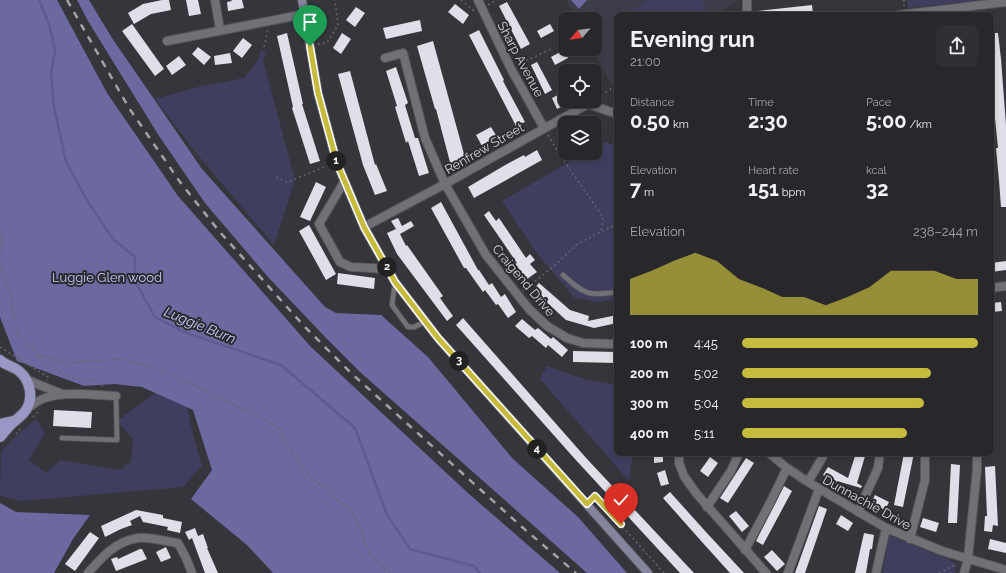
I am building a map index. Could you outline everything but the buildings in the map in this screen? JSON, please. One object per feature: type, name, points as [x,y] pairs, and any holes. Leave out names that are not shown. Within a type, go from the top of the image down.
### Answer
[{"type":"main road","points":[[0,437],[14,421],[27,410],[31,395],[27,380],[18,370],[2,363]]},
{"type":"main road","points":[[0,424],[14,421]]},
{"type":"street","points":[[215,0],[220,30]]},
{"type":"street","points":[[302,0],[318,93],[337,163],[364,227],[395,282],[425,322],[648,573]]},
{"type":"street","name":"Sharp Avenue","points":[[478,0],[511,68],[544,128]]},
{"type":"street","points":[[747,0],[747,12]]},
{"type":"street","points":[[947,12],[1006,2]]},
{"type":"street","points":[[167,41],[304,14]]},
{"type":"street","name":"Craigend Drive","points":[[385,58],[403,53],[425,138],[446,184],[486,255],[518,295],[536,317],[566,338],[583,343],[614,344]]},
{"type":"street","name":"Renfrew Street","points":[[364,227],[446,184],[588,104],[614,113]]},
{"type":"street","points":[[344,182],[319,224],[340,262],[351,267],[388,269]]},
{"type":"street","points":[[994,288],[1006,286]]},
{"type":"street","points":[[27,380],[65,395]]},
{"type":"street","points":[[27,410],[44,398],[65,395],[113,396]]},
{"type":"street","points":[[679,456],[684,476],[707,507],[766,573]]},
{"type":"street","points":[[707,507],[731,471],[738,456]]},
{"type":"street","name":"Dunnachie Drive","points":[[773,456],[787,468],[819,489],[886,528],[910,539],[968,559],[1006,570]]},
{"type":"street","points":[[808,482],[823,456]]},
{"type":"street","points":[[858,512],[878,468],[880,456]]},
{"type":"street","points":[[910,539],[925,480],[926,456]]},
{"type":"street","points":[[964,573],[968,559],[977,470],[976,456]]},
{"type":"street","points":[[745,550],[787,468]]},
{"type":"street","points":[[788,573],[819,489]]},
{"type":"street","points":[[876,573],[886,528]]},
{"type":"street","points":[[88,573],[115,545],[138,538],[178,543],[192,573]]},
{"type":"lane","points":[[563,275],[577,288],[587,294],[597,295],[614,292]]},
{"type":"lane","points":[[395,282],[392,305],[408,327],[414,327],[425,322]]},
{"type":"lane","points":[[62,438],[117,440],[113,396]]},
{"type":"path","points":[[310,46],[327,43],[338,25],[335,0]]},
{"type":"path","points":[[264,47],[268,21]]},
{"type":"path","points":[[511,68],[552,49]]},
{"type":"path","points":[[602,95],[614,87]]},
{"type":"path","points":[[544,128],[560,155],[603,217],[600,232]]},
{"type":"path","points":[[276,177],[287,182],[337,163]]},
{"type":"path","points":[[518,295],[560,261],[577,244],[614,225]]},
{"type":"path","points":[[0,231],[2,238],[0,259]]},
{"type":"path","points":[[0,266],[10,296],[18,334],[52,368],[78,379],[95,380],[101,383],[113,396]]},
{"type":"path","points":[[39,355],[64,363],[120,359],[159,369],[260,417],[278,428],[303,470],[353,514],[371,555],[384,570],[393,573]]},
{"type":"path","points":[[587,504],[595,496],[664,573]]},
{"type":"path","points":[[939,573],[957,564]]},
{"type":"shaded area","points":[[567,0],[739,0],[721,12],[614,12],[614,81],[611,83],[597,56],[602,56],[602,12],[573,12]]},
{"type":"shaded area","points":[[648,0],[701,0],[709,12],[630,12]]},
{"type":"shaded area","points":[[907,0],[980,0],[908,8]]},
{"type":"shaded area","points":[[261,50],[266,52],[263,60],[295,180],[274,245],[197,154],[155,99],[198,87],[244,78],[257,62]]},
{"type":"shaded area","points":[[605,142],[614,145],[614,299],[598,302],[575,298],[538,255],[502,201],[573,160],[602,160],[602,144]]},
{"type":"shaded area","points":[[547,366],[584,379],[614,384],[614,456],[633,456],[629,481],[540,379]]},
{"type":"shaded area","points":[[155,393],[187,407],[202,466],[183,487],[21,501],[0,496],[1,452],[16,436],[36,419],[45,433],[29,460],[46,473],[60,460],[119,470],[131,462],[133,439],[117,421]]},
{"type":"shaded area","points":[[888,535],[950,560],[956,564],[955,573],[882,573],[887,552],[884,549]]},
{"type":"green space","name":"Luggie Glen wood","points":[[0,0],[57,0],[107,93],[178,196],[311,347],[469,494],[560,573],[273,573],[247,545],[191,499],[212,470],[193,410],[142,387],[114,384],[84,386],[17,361],[0,317]]},
{"type":"green space","points":[[77,0],[89,0],[112,38],[202,169],[325,307],[336,313],[381,315],[428,357],[512,458],[578,517],[627,573],[587,573],[360,372],[327,339],[268,277],[205,203],[159,136],[88,21]]},
{"type":"green space","points":[[571,0],[587,0],[579,9]]},
{"type":"green space","points":[[0,503],[16,512],[90,515],[73,539],[54,573],[0,573]]},
{"type":"waterway","name":"Luggie Burn","points":[[39,0],[49,24],[55,50],[51,75],[54,107],[66,162],[87,200],[113,239],[135,257],[135,281],[155,317],[184,332],[281,365],[355,428],[387,515],[410,549],[474,566],[480,573]]},
{"type":"railway","points":[[67,0],[129,108],[180,182],[219,231],[304,326],[351,373],[522,527],[576,573]]},
{"type":"route","points":[[310,46],[318,93],[337,163],[364,227],[395,282],[438,338],[587,504],[595,496],[621,524]]}]
